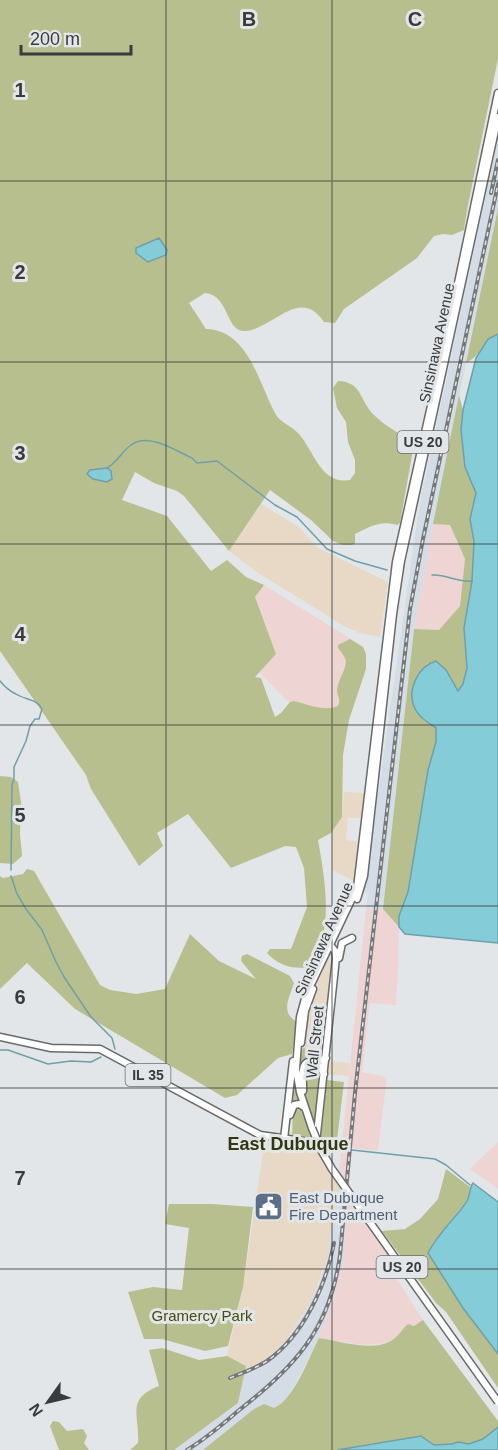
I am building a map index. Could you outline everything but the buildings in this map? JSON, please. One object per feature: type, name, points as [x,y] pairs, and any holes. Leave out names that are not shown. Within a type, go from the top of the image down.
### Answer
[{"type":"main road","name":"US 20","points":[[464,266],[498,93]]},
{"type":"main road","name":"US 20","points":[[464,266],[498,117]]},
{"type":"main road","name":"Sinsinawa Avenue","points":[[308,1115],[300,1065],[305,1011],[357,888],[396,562],[464,266]]},
{"type":"main road","points":[[334,973],[338,967],[341,945],[351,938]]},
{"type":"main road","name":"Sinsinawa Avenue","points":[[308,1115],[304,1107],[296,1069],[300,1017],[306,995],[331,946]]},
{"type":"main road","name":"Wall Street","points":[[286,1139],[316,1143],[336,955],[331,946]]},
{"type":"main road","points":[[286,1139],[298,1034]]},
{"type":"main road","name":"IL 35","points":[[0,1037],[45,1047],[103,1050],[260,1135],[286,1139]]},
{"type":"main road","points":[[303,1091],[303,1065],[326,1058]]},
{"type":"main road","points":[[317,1062],[324,1074]]},
{"type":"main road","points":[[286,1139],[291,1108],[299,1104],[304,1107]]},
{"type":"main road","name":"US 20","points":[[308,1115],[321,1150],[332,1169],[498,1402]]},
{"type":"shaded area","points":[[498,138],[498,208],[433,524],[414,629],[383,909],[366,909],[368,893],[364,892],[419,507]]},
{"type":"shaded area","points":[[261,504],[299,527],[318,548],[388,582],[380,637],[359,633],[346,627],[258,573],[229,551]]},
{"type":"shaded area","points":[[433,524],[450,525],[465,559],[460,606],[439,630],[414,629]]},
{"type":"shaded area","points":[[264,585],[359,644],[362,658],[349,720],[287,701],[259,672],[276,654],[255,597]]},
{"type":"shaded area","points":[[344,792],[368,793],[364,818],[348,818],[346,840],[361,842],[356,882],[332,870],[332,817],[342,817]]},
{"type":"shaded area","points":[[366,909],[383,909],[399,927],[396,1005],[370,1003],[362,1072],[387,1077],[378,1151],[352,1148],[349,1187],[339,1173]]},
{"type":"shaded area","points":[[329,957],[333,959],[332,972],[338,974],[328,1051],[303,1048],[305,1025],[312,994]]},
{"type":"shaded area","points":[[327,1061],[350,1063],[349,1076],[326,1074]]},
{"type":"shaded area","points":[[266,1132],[292,1132],[292,1139],[314,1143],[339,1184],[326,1262],[312,1300],[286,1341],[265,1361],[249,1369],[227,1356],[243,1287]]},
{"type":"shaded area","points":[[498,1142],[498,1189],[470,1169]]},
{"type":"shaded area","points":[[339,1184],[348,1197],[343,1262],[319,1338],[291,1393],[281,1405],[207,1450],[174,1450],[238,1403],[246,1366],[250,1369],[272,1355],[286,1341],[303,1316],[320,1282],[326,1262]]},
{"type":"shaded area","points":[[348,1197],[392,1259],[392,1272],[423,1320],[388,1343],[363,1345],[319,1338],[343,1262]]},
{"type":"green space","points":[[0,0],[498,0],[498,59],[464,230],[452,235],[434,236],[417,258],[344,309],[335,323],[324,322],[315,312],[306,308],[296,308],[246,331],[234,326],[219,300],[213,295],[205,293],[189,303],[206,329],[232,338],[242,348],[250,359],[277,416],[299,434],[319,465],[332,477],[350,480],[355,473],[355,460],[348,442],[346,422],[337,408],[333,388],[338,381],[352,384],[378,419],[414,444],[400,523],[370,527],[355,534],[355,543],[352,545],[343,545],[333,541],[311,520],[270,490],[229,551],[184,496],[177,491],[154,483],[135,472],[122,500],[167,516],[211,571],[227,560],[246,577],[264,585],[255,597],[276,654],[255,677],[261,678],[275,717],[290,702],[294,701],[321,708],[338,706],[337,687],[346,661],[338,645],[350,639],[363,647],[366,654],[366,669],[349,720],[343,755],[342,817],[331,833],[318,840],[325,889],[325,923],[317,954],[309,967],[286,966],[267,953],[270,949],[291,949],[307,907],[304,868],[296,847],[285,846],[231,868],[188,814],[157,833],[163,846],[139,866],[91,789],[86,775],[0,651]]},
{"type":"green space","points":[[498,208],[498,334],[466,363]]},
{"type":"green space","points":[[459,395],[463,410],[461,430],[465,467],[476,493],[470,519],[474,541],[472,581],[464,628],[467,668],[463,684],[458,691],[428,663],[418,674],[415,684],[425,721],[436,728],[436,742],[428,770],[408,892],[399,916],[399,927],[383,909],[414,629],[439,630],[460,606],[465,559],[450,525],[433,524]]},
{"type":"green space","points":[[0,776],[11,777],[18,782],[21,802],[22,856],[13,864],[0,863]]},
{"type":"green space","points":[[27,869],[34,871],[100,985],[110,990],[136,994],[165,989],[190,934],[219,961],[256,979],[241,961],[242,956],[247,954],[290,976],[294,983],[287,1009],[297,1022],[292,1054],[278,1058],[237,1095],[225,1098],[75,1009],[27,963],[0,989],[0,876],[3,878],[23,874]]},
{"type":"green space","points":[[303,1048],[326,1051],[315,1143],[292,1139],[294,1073]]},
{"type":"green space","points":[[327,1080],[344,1082],[337,1140],[321,1138]]},
{"type":"green space","points":[[446,1169],[470,1187],[470,1196],[433,1243],[428,1253],[463,1307],[498,1354],[498,1388],[446,1312],[436,1303],[382,1231],[405,1229],[420,1219],[438,1199]]},
{"type":"green space","name":"Gramercy Park","points":[[169,1204],[253,1207],[243,1287],[228,1346],[205,1351],[162,1339],[144,1339],[128,1292],[153,1287],[182,1290],[189,1228],[165,1224]]},
{"type":"green space","points":[[423,1320],[498,1421],[498,1427],[483,1439],[469,1444],[458,1442],[434,1445],[375,1443],[337,1450],[203,1450],[254,1409],[264,1404],[274,1408],[281,1403],[294,1387],[319,1338],[374,1346],[391,1341],[408,1324],[414,1326]]},
{"type":"green space","points":[[162,1348],[199,1360],[227,1356],[246,1366],[238,1403],[174,1450],[130,1450],[138,1443],[136,1409],[138,1403],[148,1391],[159,1386],[149,1350]]},
{"type":"green space","points":[[53,1421],[59,1422],[67,1431],[83,1429],[87,1436],[84,1443],[89,1450],[59,1450],[50,1426]]},
{"type":"water","points":[[159,238],[167,250],[166,255],[148,262],[136,253],[136,248]]},
{"type":"water","points":[[498,334],[498,943],[405,934],[399,927],[399,916],[408,892],[428,770],[436,742],[436,728],[421,717],[415,709],[413,687],[424,668],[436,661],[446,670],[458,691],[463,684],[467,668],[464,628],[472,581],[474,541],[470,519],[476,493],[465,467],[461,430],[463,410],[476,358],[488,339]]},
{"type":"water","points":[[107,468],[111,471],[112,479],[107,482],[93,479],[87,474],[90,470]]},
{"type":"water","points":[[473,1183],[498,1202],[498,1354],[463,1308],[428,1253],[467,1201]]},
{"type":"water","points":[[498,1427],[498,1450],[337,1450],[421,1436],[434,1445],[458,1442],[469,1444],[483,1439]]},
{"type":"waterway","points":[[107,468],[131,445],[145,441],[170,447],[197,463],[217,461],[275,505],[297,517],[327,549],[355,561],[387,570]]},
{"type":"waterway","points":[[432,575],[472,581]]},
{"type":"waterway","points":[[0,681],[11,692],[34,701],[42,709],[39,719],[35,719],[30,726],[14,767],[11,870]]},
{"type":"waterway","points":[[11,876],[17,894],[42,930],[64,977],[91,1017],[112,1038],[115,1049]]},
{"type":"waterway","points":[[0,1050],[8,1050],[48,1064],[71,1061],[91,1062],[101,1057]]},
{"type":"waterway","points":[[324,1147],[435,1159],[470,1185]]},
{"type":"railway","points":[[491,193],[498,160]]},
{"type":"railway","points":[[187,1450],[213,1432],[293,1362],[318,1325],[328,1305],[335,1281],[340,1255],[355,1093],[410,609],[498,184]]},
{"type":"railway","points":[[230,1378],[267,1361],[292,1338],[319,1292],[334,1243]]},
{"type":"place","name":"East Dubuque Fire Department","points":[[268,1207]]},
{"type":"district","name":"East Dubuque","points":[[288,1144]]}]
